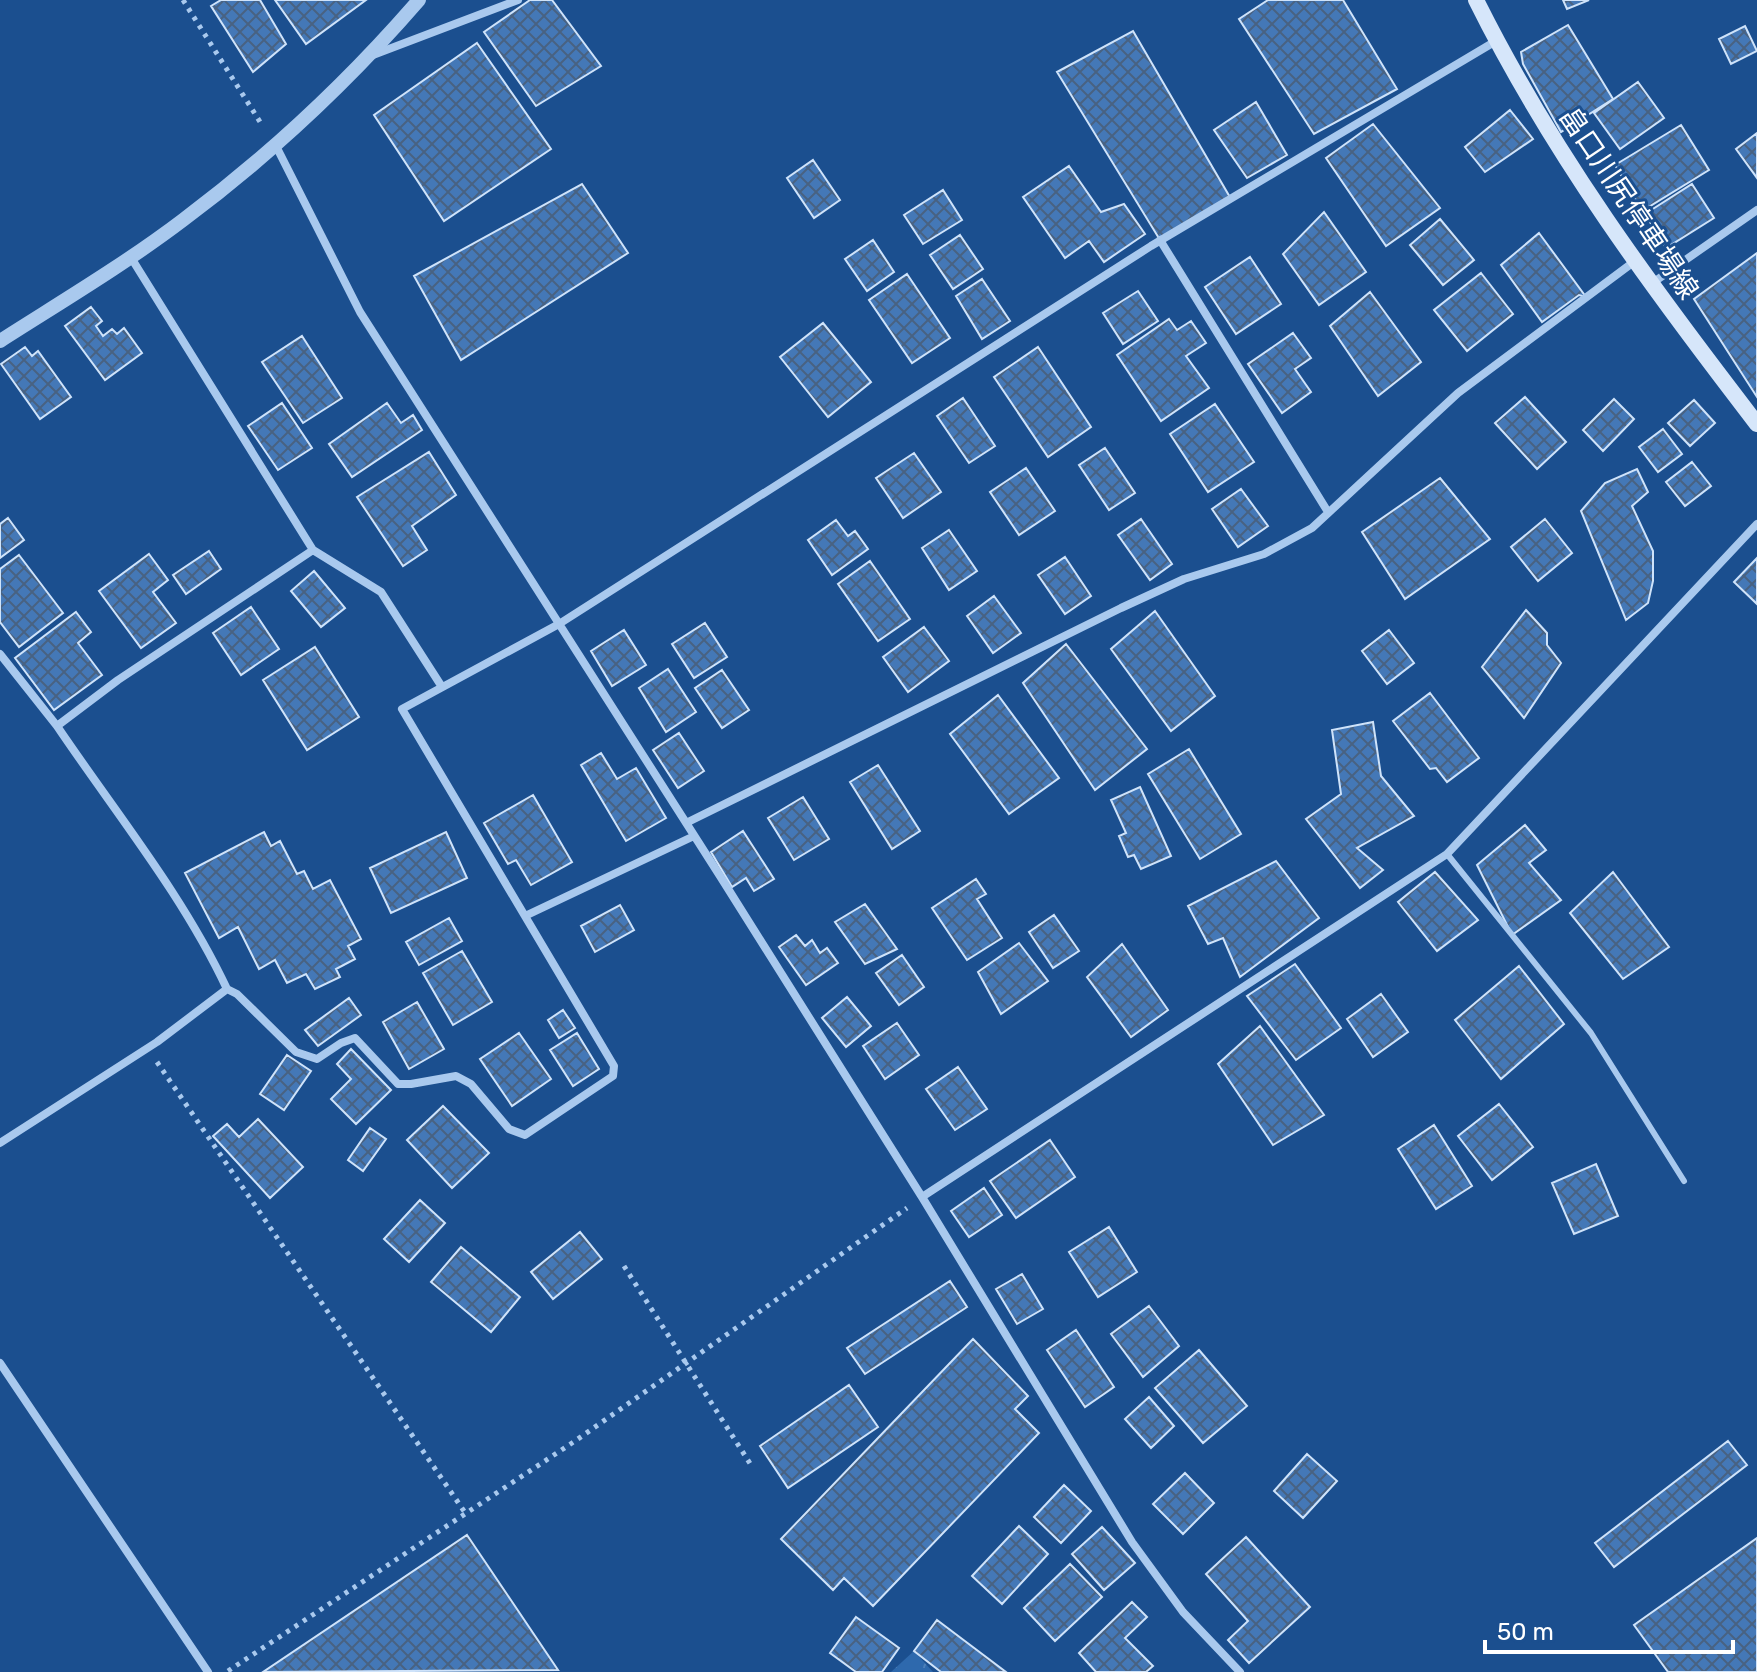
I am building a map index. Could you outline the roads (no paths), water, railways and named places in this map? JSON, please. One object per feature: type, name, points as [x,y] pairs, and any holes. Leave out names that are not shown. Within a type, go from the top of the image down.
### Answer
[{"type":"main road","name":"畠口川尻停車場線","points":[[1476,0],[1553,142],[1650,284],[1757,424]]},
{"type":"street","points":[[0,341],[182,221],[276,146],[371,56],[419,0]]},
{"type":"street","points":[[371,56],[518,0]]},
{"type":"street","points":[[0,654],[57,726],[189,919],[211,954],[227,989],[237,994],[296,1052],[317,1059],[355,1038],[398,1084],[456,1076],[471,1084],[509,1129],[525,1135],[613,1076],[614,1066],[402,709],[559,624],[1160,240],[1496,41]]},
{"type":"street","points":[[276,146],[360,312],[922,1197],[1132,1542],[1183,1612],[1240,1672]]},
{"type":"street","points":[[1650,284],[1757,210]]},
{"type":"street","points":[[1160,240],[1328,512]]},
{"type":"street","points":[[130,256],[313,550],[381,592],[442,687]]},
{"type":"street","points":[[686,823],[1121,608],[1184,579],[1264,554],[1312,528],[1458,393],[1635,261]]},
{"type":"street","points":[[922,1197],[1447,854],[1757,524]]},
{"type":"street","points":[[57,726],[118,680],[313,550]]},
{"type":"street","points":[[525,916],[694,836]]},
{"type":"street","points":[[0,1143],[147,1048],[227,989]]},
{"type":"street","points":[[0,1363],[208,1672]]},
{"type":"lane","points":[[1447,854],[1591,1033],[1684,1181]]}]
